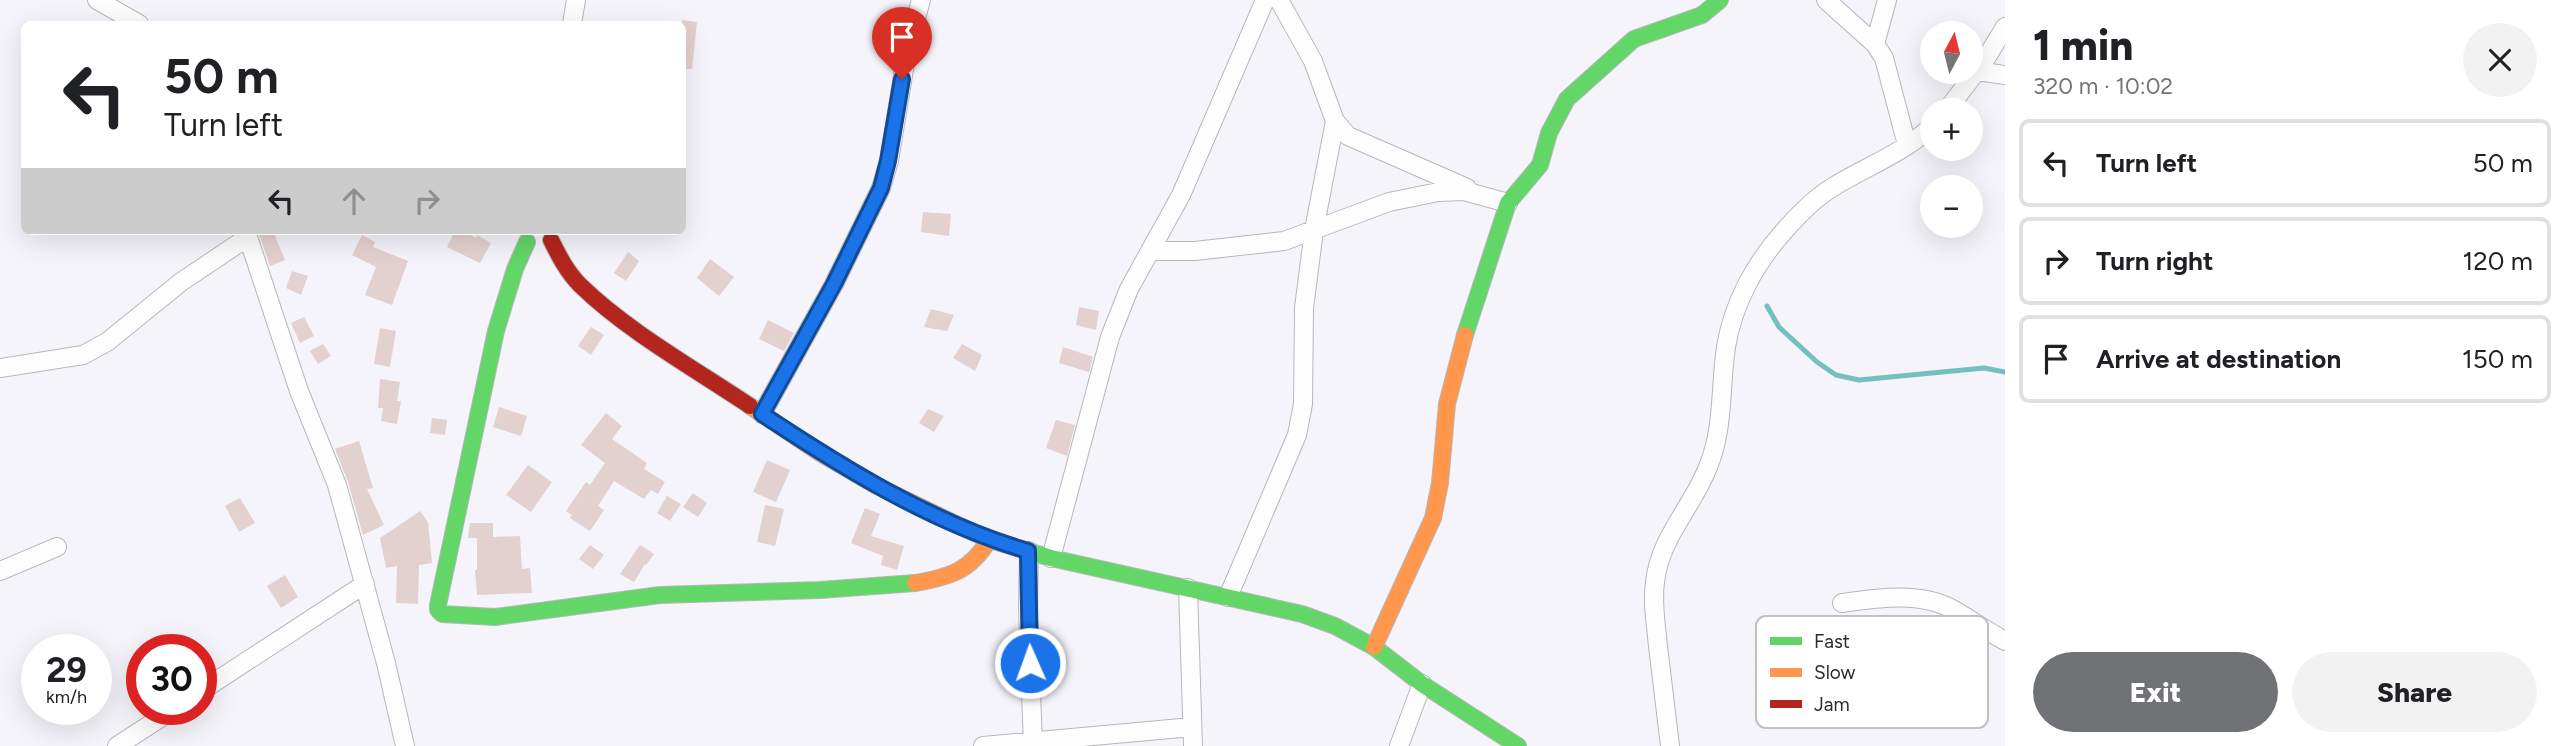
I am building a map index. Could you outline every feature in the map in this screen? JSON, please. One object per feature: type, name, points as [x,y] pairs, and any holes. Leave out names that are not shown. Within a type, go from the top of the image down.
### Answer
[{"type":"street","points":[[97,0],[134,21]]},
{"type":"street","points":[[572,21],[576,0]]},
{"type":"street","points":[[762,414],[834,284],[881,188],[907,51],[921,0]]},
{"type":"street","points":[[1051,558],[1110,337],[1129,289],[1181,195],[1265,0]]},
{"type":"street","points":[[1279,0],[1313,61],[1335,121],[1348,136],[1478,193],[1508,203]]},
{"type":"street","points":[[1374,647],[1433,518],[1440,483],[1447,404],[1467,329],[1508,203],[1540,165],[1553,122],[1573,91],[1634,39],[1697,17],[1708,12],[1720,0]]},
{"type":"street","points":[[1826,0],[1875,44],[1884,58],[1907,145]]},
{"type":"street","points":[[1875,44],[1887,0]]},
{"type":"street","points":[[1983,63],[2005,27]]},
{"type":"street","points":[[1983,72],[2005,75]]},
{"type":"street","points":[[1957,98],[1968,84]]},
{"type":"street","points":[[1228,597],[1297,435],[1303,404],[1304,308],[1314,230],[1335,121]]},
{"type":"street","points":[[1670,746],[1654,611],[1654,584],[1664,545],[1708,469],[1714,450],[1726,349],[1736,308],[1763,260],[1784,231],[1807,208],[1831,188],[1920,135]]},
{"type":"street","points":[[1150,251],[1195,251],[1284,241],[1389,202],[1450,191],[1478,193]]},
{"type":"street","points":[[0,368],[83,355],[107,342],[181,282],[246,235]]},
{"type":"street","points":[[247,235],[299,391],[337,485],[390,676],[405,746]]},
{"type":"street","points":[[989,540],[978,558],[955,573],[905,585],[660,594],[495,617],[442,614],[438,605],[485,378],[524,236],[535,245],[553,235],[566,268],[593,297],[616,316],[820,453],[875,485],[989,540],[1051,558],[1302,614],[1335,626],[1374,647],[1422,684],[1518,746]]},
{"type":"street","points":[[0,571],[57,547]]},
{"type":"street","points":[[1028,551],[1033,744]]},
{"type":"street","points":[[217,681],[365,584]]},
{"type":"street","points":[[1188,588],[1193,746]]},
{"type":"street","points":[[1842,603],[1881,598],[1933,602],[1952,608],[1963,616]]},
{"type":"street","points":[[1988,632],[2005,641]]},
{"type":"street","points":[[1399,746],[1422,684]]},
{"type":"street","points":[[117,746],[149,725]]},
{"type":"street","points":[[984,746],[1033,744],[1192,727]]},
{"type":"building","points":[[682,20],[697,22],[692,69],[686,69],[686,21]]},
{"type":"building","points":[[923,212],[951,214],[949,236],[921,232]]},
{"type":"building","points":[[259,235],[275,235],[285,260],[270,266]]},
{"type":"building","points":[[362,235],[375,242],[373,247],[408,261],[392,305],[365,295],[376,267],[352,255]]},
{"type":"building","points":[[453,235],[471,235],[476,238],[477,235],[491,243],[480,263],[447,247]]},
{"type":"building","points":[[628,252],[639,261],[626,281],[614,273]]},
{"type":"building","points":[[710,259],[734,277],[719,296],[697,278]]},
{"type":"building","points":[[292,271],[308,276],[301,295],[286,288]]},
{"type":"building","points":[[1079,307],[1099,311],[1096,330],[1076,325]]},
{"type":"building","points":[[931,309],[954,315],[947,331],[924,327]]},
{"type":"building","points":[[304,317],[314,336],[300,343],[291,323]]},
{"type":"building","points":[[768,320],[794,333],[784,351],[759,339]]},
{"type":"building","points":[[591,327],[604,335],[591,355],[578,346]]},
{"type":"building","points":[[380,328],[396,331],[390,367],[374,364]]},
{"type":"building","points":[[323,344],[331,356],[318,364],[310,351]]},
{"type":"building","points":[[962,344],[982,355],[975,371],[953,358]]},
{"type":"building","points":[[1063,347],[1093,357],[1089,372],[1059,363]]},
{"type":"building","points":[[380,379],[400,382],[397,401],[401,401],[397,424],[381,421],[383,408],[378,408]]},
{"type":"building","points":[[499,407],[527,416],[521,436],[493,427]]},
{"type":"building","points":[[928,409],[944,416],[934,432],[919,423]]},
{"type":"building","points":[[606,413],[622,426],[612,439],[647,463],[644,469],[665,482],[658,494],[651,490],[644,499],[614,481],[598,506],[604,510],[590,531],[570,518],[572,515],[566,511],[586,482],[590,485],[605,463],[581,445]]},
{"type":"building","points":[[432,418],[447,420],[445,435],[430,433]]},
{"type":"building","points":[[1056,420],[1075,425],[1067,456],[1046,448]]},
{"type":"building","points":[[359,441],[373,488],[367,489],[384,525],[363,535],[348,482],[335,449]]},
{"type":"building","points":[[767,460],[790,470],[776,502],[753,492]]},
{"type":"building","points":[[528,465],[552,482],[531,512],[506,495]]},
{"type":"building","points":[[693,493],[707,503],[698,517],[683,507]]},
{"type":"building","points":[[667,496],[681,504],[670,521],[657,513]]},
{"type":"building","points":[[240,498],[255,523],[239,532],[225,506]]},
{"type":"building","points":[[765,505],[784,509],[775,546],[757,542]]},
{"type":"building","points":[[865,508],[880,514],[871,536],[904,546],[897,570],[881,565],[883,556],[851,543]]},
{"type":"building","points":[[420,511],[428,522],[432,563],[419,565],[418,604],[396,603],[397,566],[386,568],[380,538]]},
{"type":"building","points":[[470,523],[493,523],[493,537],[520,536],[522,569],[530,568],[532,593],[477,595],[477,538],[468,538]]},
{"type":"building","points":[[590,545],[604,555],[593,569],[579,559]]},
{"type":"building","points":[[640,545],[654,554],[634,582],[620,574]]},
{"type":"building","points":[[285,575],[298,597],[281,608],[267,586]]},
{"type":"waterway","points":[[1767,306],[1779,327],[1817,362],[1836,375],[1859,380],[1984,368],[2005,372]]},
{"type":"traffic: fast","points":[[1465,335],[1508,203],[1540,165],[1549,133],[1567,99],[1634,39],[1702,15],[1720,0]]},
{"type":"traffic: fast","points":[[527,242],[515,269],[496,331],[438,605],[442,614],[495,617],[660,595],[820,590],[915,583]]},
{"type":"traffic: fast","points":[[987,539],[1051,558],[1302,614],[1335,626],[1374,647],[1422,684],[1518,746]]},
{"type":"traffic: slow","points":[[1374,647],[1433,518],[1440,483],[1447,404],[1465,335]]},
{"type":"traffic: slow","points":[[750,406],[820,453],[875,485],[987,539]]},
{"type":"traffic: slow","points":[[915,583],[958,571],[974,559],[989,540]]},
{"type":"traffic: jam","points":[[551,240],[571,275],[599,302],[640,334],[750,406]]},
{"type":"route","points":[[902,79],[881,188],[834,284],[762,414],[820,453],[875,485],[989,540],[1028,551],[1030,663]]}]
